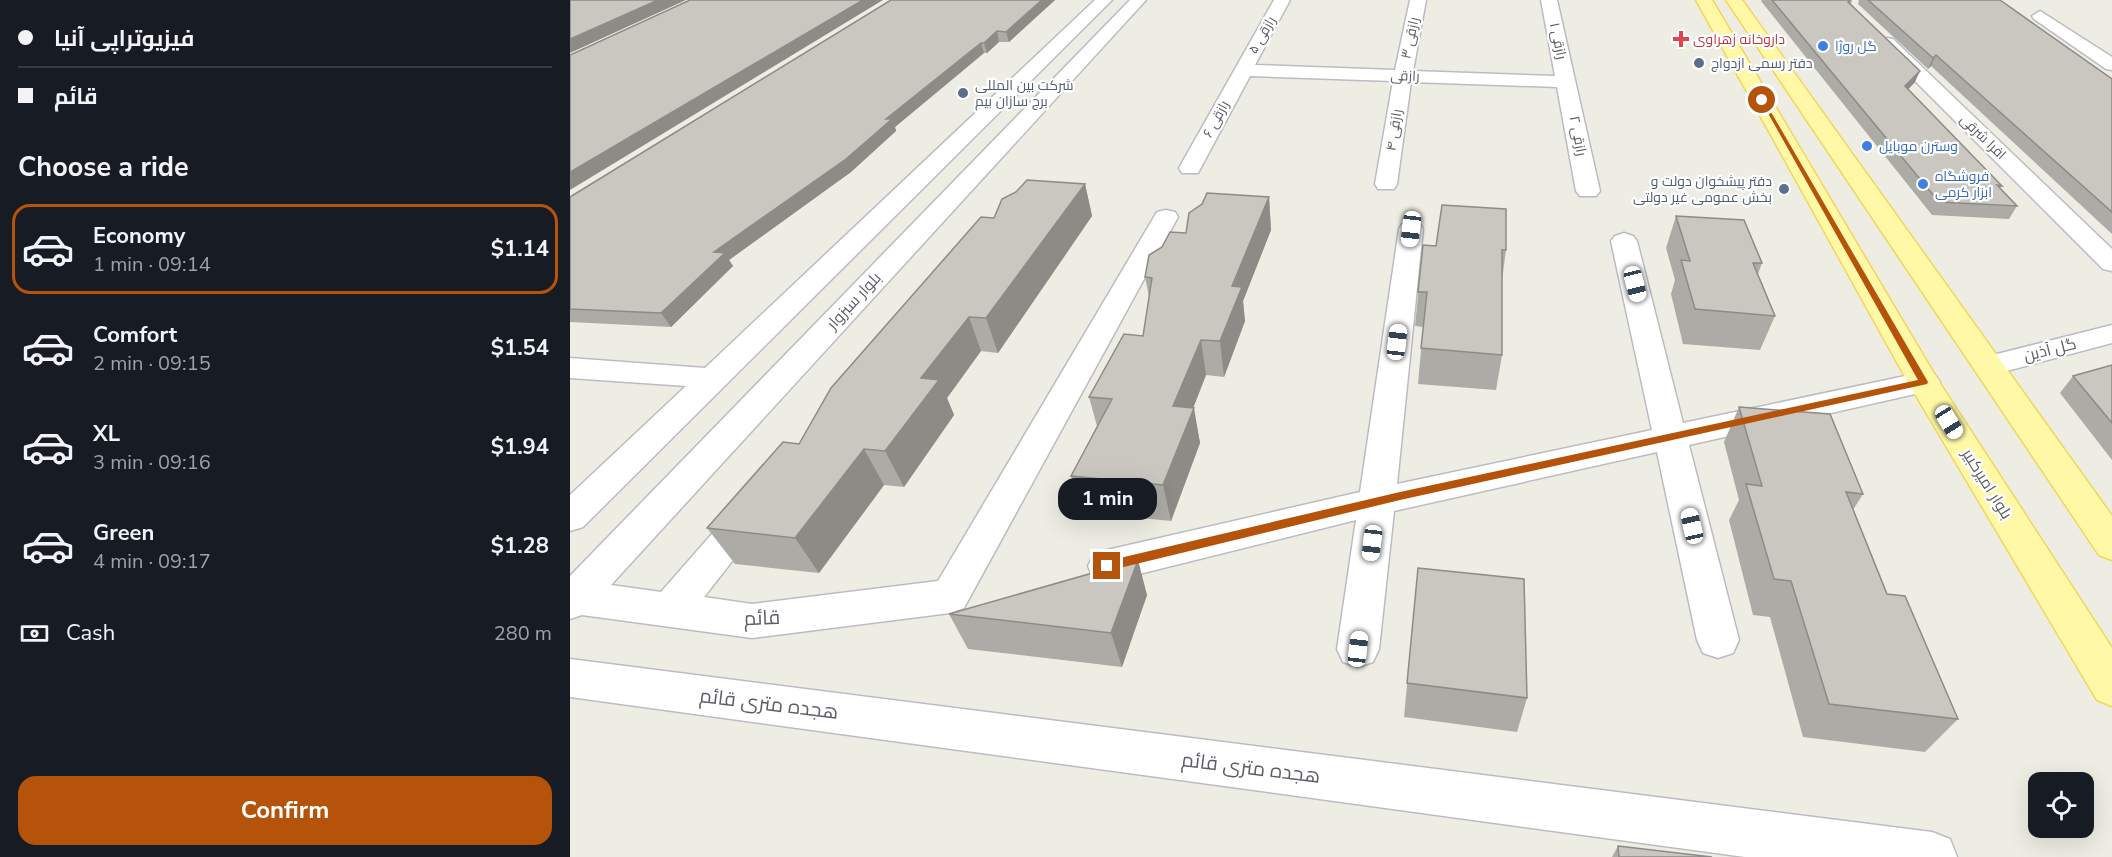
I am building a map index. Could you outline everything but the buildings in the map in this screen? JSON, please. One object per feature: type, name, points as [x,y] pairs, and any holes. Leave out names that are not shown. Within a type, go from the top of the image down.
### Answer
[{"type":"main road","name":"بلوار امیرکبیر","points":[[1704,0],[1924,382],[2112,686]]},
{"type":"main road","points":[[1734,0],[2112,545]]},
{"type":"street","points":[[570,517],[1104,0]]},
{"type":"street","name":"بلوار سبزوار","points":[[572,600],[1138,0]]},
{"type":"street","name":"رازقی ۵","points":[[1242,70],[1282,0]]},
{"type":"street","name":"رازقی ۳","points":[[1403,76],[1418,0]]},
{"type":"street","name":"رازقی ۱","points":[[1550,0],[1567,82]]},
{"type":"street","points":[[2040,16],[2112,65]]},
{"type":"street","name":"افرا شرقی","points":[[1870,27],[2112,264]]},
{"type":"street","name":"رازقی","points":[[1242,70],[1567,82]]},
{"type":"street","name":"رازقی ۶","points":[[1190,168],[1242,70]]},
{"type":"street","name":"رازقی ۴","points":[[1386,184],[1403,76]]},
{"type":"street","name":"رازقی ۲","points":[[1567,82],[1588,190]]},
{"type":"street","name":"قائم","points":[[572,600],[752,621],[950,596],[1166,217]]},
{"type":"street","points":[[1358,649],[1411,229]]},
{"type":"street","points":[[1624,241],[1718,640]]},
{"type":"street","name":"گل آذین","points":[[1988,366],[2112,334]]},
{"type":"street","points":[[570,368],[713,378]]},
{"type":"street","points":[[1107,566],[1378,501],[1924,382]]},
{"type":"street","points":[[670,610],[771,491]]},
{"type":"street","name":"هجده متری قائم","points":[[570,678],[1932,857]]},
{"type":"place","name":"داروخانه زهراوی","points":[[1681,39]]},
{"type":"place","name":"گل روژا","points":[[1823,46]]},
{"type":"place","name":"دفتر رسمی ازدواج","points":[[1699,63]]},
{"type":"place","name":"شرکت بین المللی برج سازان بیم","points":[[963,93]]},
{"type":"place","name":"وسترن موبایل","points":[[1867,146]]},
{"type":"place","name":"فروشگاه ابزار کرمی","points":[[1923,184]]},
{"type":"place","name":"دفتر پیشخوان دولت و بخش عمومی غیر دولتی","points":[[1784,189]]},
{"type":"route","points":[[1107,566],[1400,496],[1924,382],[1762,100]]}]
